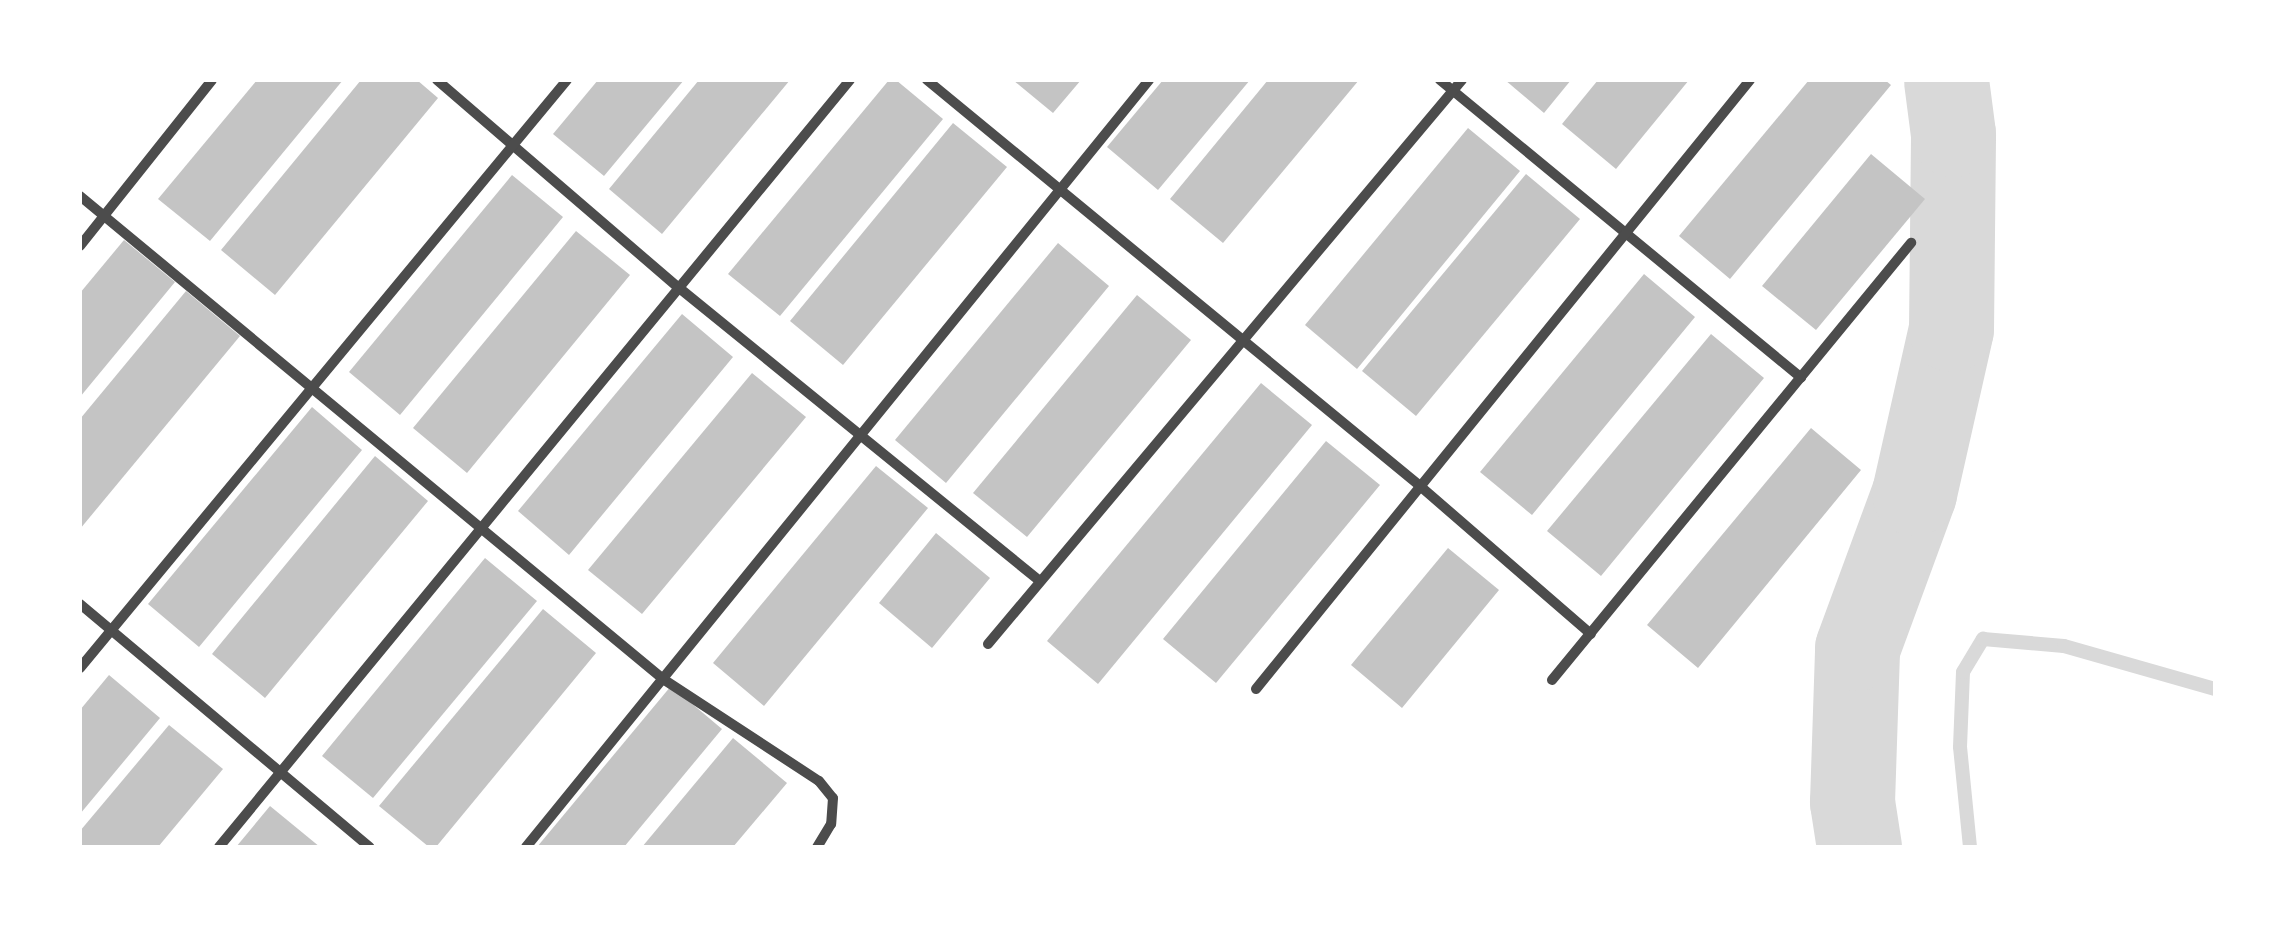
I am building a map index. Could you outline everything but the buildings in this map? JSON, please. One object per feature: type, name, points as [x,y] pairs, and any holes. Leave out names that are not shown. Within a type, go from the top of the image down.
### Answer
[{"type":"street","points":[[80,246],[212,80]]},
{"type":"street","points":[[437,80],[678,287],[1038,580]]},
{"type":"street","points":[[80,668],[567,80]]},
{"type":"street","points":[[219,847],[850,80]]},
{"type":"street","points":[[927,80],[1240,342],[1420,486],[1591,634]]},
{"type":"street","points":[[526,847],[1062,192],[1149,80]]},
{"type":"street","points":[[1440,80],[1800,378]]},
{"type":"street","points":[[988,644],[1462,80]]},
{"type":"street","points":[[1256,688],[1750,80]]},
{"type":"street","points":[[80,196],[664,678],[819,781],[833,798],[831,824],[817,847]]},
{"type":"street","points":[[1552,680],[1912,244]]},
{"type":"street","points":[[80,604],[370,847]]},
{"type":"waterway","points":[[1859,847],[1852,802],[1857,648],[1914,493],[1951,329],[1953,134],[1946,80]]},
{"type":"waterway","points":[[1970,847],[1960,747],[1963,672],[1983,639],[2064,646],[2215,689]]}]
